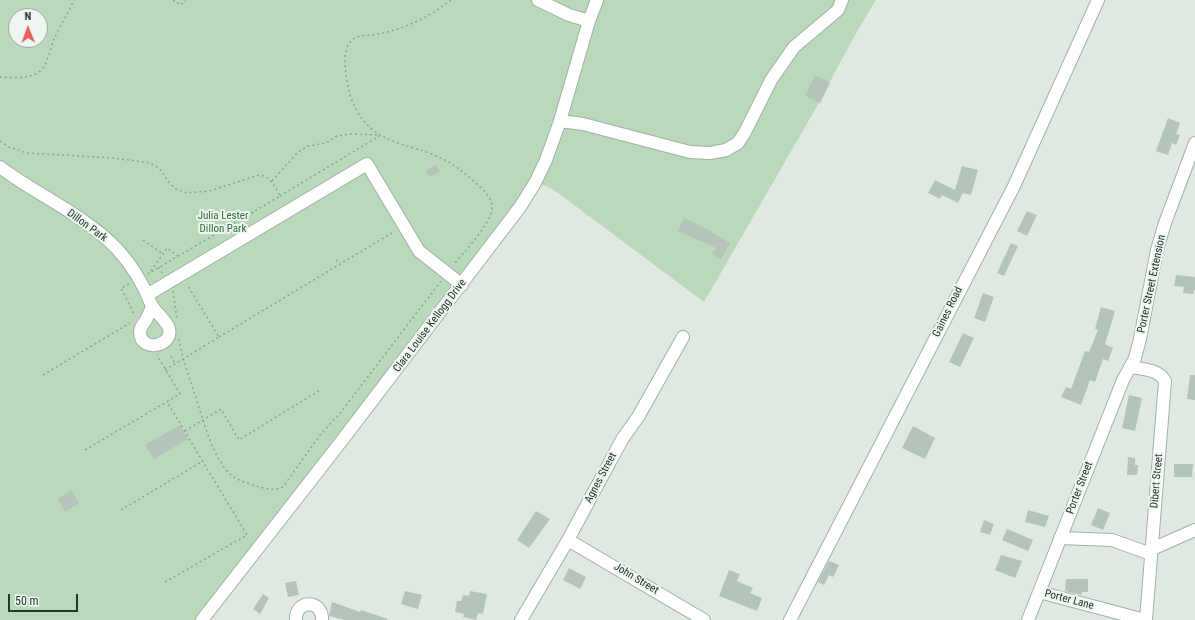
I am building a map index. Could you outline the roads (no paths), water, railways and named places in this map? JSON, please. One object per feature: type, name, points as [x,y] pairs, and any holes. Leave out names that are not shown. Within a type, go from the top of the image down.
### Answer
[{"type":"street","points":[[538,0],[569,15],[589,21]]},
{"type":"street","name":"Clara Louise Kellogg Drive","points":[[202,620],[462,285],[520,207],[535,183],[546,160],[560,121],[589,21],[597,0]]},
{"type":"street","points":[[560,121],[582,124],[690,152],[710,154],[726,150],[738,143],[771,80],[794,48],[838,10],[842,0]]},
{"type":"street","name":"Gaines Road","points":[[790,620],[1014,186],[1098,0]]},
{"type":"street","name":"Porter Street Extension","points":[[1132,362],[1140,340],[1157,250],[1165,223],[1195,143]]},
{"type":"street","points":[[147,295],[367,164],[419,251],[462,285]]},
{"type":"street","name":"Dillon Park","points":[[0,167],[98,232],[118,250],[139,279],[152,306]]},
{"type":"street","name":"Agnes Street","points":[[521,620],[568,540],[612,458],[649,399],[683,337]]},
{"type":"street","name":"Porter Street","points":[[1028,620],[1122,380],[1132,362]]},
{"type":"street","name":"Dibert Street","points":[[1132,362],[1157,373],[1162,376],[1165,381],[1146,620]]},
{"type":"street","points":[[1060,538],[1112,540],[1151,551],[1195,530]]},
{"type":"street","name":"John Street","points":[[568,540],[704,620]]},
{"type":"street","name":"Porter Lane","points":[[1039,592],[1146,620]]},
{"type":"street","points":[[296,620],[296,615],[299,608],[308,604],[313,604],[322,612],[322,620]]},
{"type":"park label","name":"Julia Lester Dillon Park","points":[[223,222]]}]
